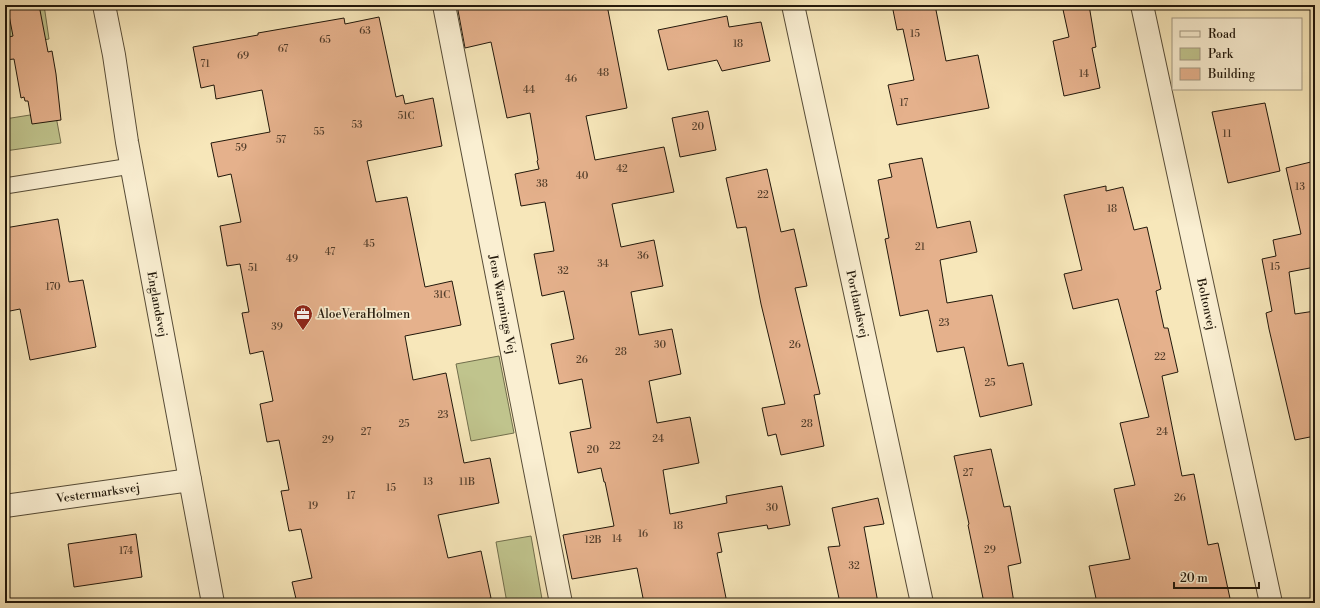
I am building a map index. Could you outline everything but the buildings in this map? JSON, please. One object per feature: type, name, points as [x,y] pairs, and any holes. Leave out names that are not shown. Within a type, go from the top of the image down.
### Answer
[{"type":"street","name":"Englandsvej","points":[[104,5],[114,55],[131,166],[213,603]]},
{"type":"street","name":"Jens Warmings Vej","points":[[444,5],[561,603]]},
{"type":"street","name":"Portlandsvej","points":[[793,5],[922,603]]},
{"type":"street","name":"Boltonvej","points":[[1142,5],[1271,603]]},
{"type":"street","name":"Vestermarksvej","points":[[5,506],[190,480]]},
{"type":"lane","points":[[5,186],[131,166]]},
{"type":"green space","points":[[5,5],[44,5],[49,39],[5,47]]},
{"type":"green space","points":[[55,111],[61,143],[5,151],[5,119]]},
{"type":"green space","points":[[499,356],[514,433],[471,441],[456,364]]},
{"type":"green space","points":[[531,536],[542,599],[521,603],[507,603],[496,542]]},
{"type":"place","name":"AloeVeraHolmen","points":[[303,331]]}]
